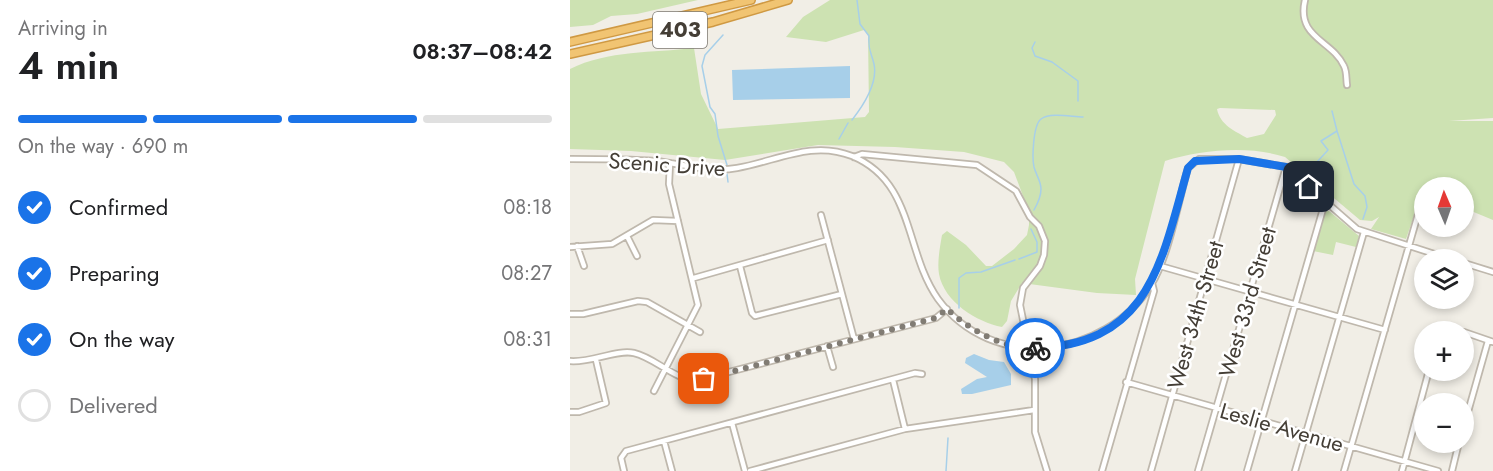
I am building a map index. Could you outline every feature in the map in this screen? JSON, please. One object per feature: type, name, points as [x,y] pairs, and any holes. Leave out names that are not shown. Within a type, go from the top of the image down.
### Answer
[{"type":"highway","name":"403","points":[[570,42],[751,0]]},
{"type":"highway","name":"403","points":[[570,54],[713,22],[788,0]]},
{"type":"street","points":[[1305,0],[1303,12],[1307,26],[1344,66],[1347,85]]},
{"type":"street","name":"Scenic Drive","points":[[570,159],[670,163],[725,170],[815,149],[854,157],[878,173],[897,194],[904,208],[921,267],[930,286],[947,309],[982,334],[1029,348],[1058,347],[1088,339],[1117,322],[1141,300],[1160,266],[1190,165],[1199,159],[1239,159],[1286,167]]},
{"type":"street","points":[[854,157],[862,154],[966,162],[984,168],[1016,191],[1030,217],[1039,226],[1045,241],[1044,255],[1040,266],[1021,296],[1020,316],[1035,379],[1035,432],[1047,471]]},
{"type":"street","name":"West 34th Street","points":[[1151,471],[1239,159]]},
{"type":"street","points":[[654,391],[698,305],[694,278],[667,177],[670,163]]},
{"type":"street","points":[[1286,167],[1352,226],[1418,249]]},
{"type":"street","name":"West 33rd Street","points":[[1198,471],[1286,167]]},
{"type":"street","points":[[1247,471],[1325,202]]},
{"type":"street","points":[[821,215],[854,339]]},
{"type":"street","points":[[570,247],[612,244],[653,220],[678,221]]},
{"type":"street","points":[[1344,471],[1414,226]]},
{"type":"street","points":[[1295,471],[1364,232]]},
{"type":"street","points":[[627,236],[637,256]]},
{"type":"street","points":[[694,278],[828,240]]},
{"type":"street","points":[[577,246],[584,266]]},
{"type":"street","points":[[740,266],[752,313],[755,316],[842,294]]},
{"type":"street","points":[[1160,266],[1385,330]]},
{"type":"street","points":[[1474,266],[1493,272]]},
{"type":"street","points":[[1102,471],[1154,291],[1152,283]]},
{"type":"street","points":[[1141,300],[1146,303],[1148,311]]},
{"type":"street","points":[[570,314],[583,314],[638,301],[647,302],[700,332]]},
{"type":"street","points":[[570,362],[596,360],[630,352],[692,380],[720,375],[936,318],[947,309]]},
{"type":"street","points":[[746,320],[752,313]]},
{"type":"street","points":[[1474,336],[1491,342],[1474,395]]},
{"type":"street","points":[[827,346],[833,367]]},
{"type":"street","points":[[570,412],[579,412],[606,403],[596,360]]},
{"type":"street","points":[[624,471],[621,458],[626,452],[915,373],[922,374]]},
{"type":"street","points":[[720,375],[725,395]]},
{"type":"street","points":[[893,380],[905,429]]},
{"type":"street","points":[[1402,471],[1426,381]]},
{"type":"street","name":"Leslie Avenue","points":[[1126,382],[1438,471]]},
{"type":"street","points":[[750,471],[905,429],[1034,410]]},
{"type":"street","points":[[732,423],[745,471]]},
{"type":"street","points":[[664,441],[672,471]]},
{"type":"street","points":[[1452,471],[1456,453]]},
{"type":"green space","points":[[570,0],[698,0],[637,14],[611,16],[593,25],[570,27]]},
{"type":"green space","points":[[830,0],[1493,0],[1493,118],[1449,121],[1493,121],[1493,220],[1474,212],[1474,177],[1414,177],[1414,216],[1406,239],[1371,229],[1379,217],[1372,221],[1360,220],[1285,157],[1256,151],[1225,150],[1179,157],[1165,161],[1135,279],[1136,295],[1097,293],[1022,283],[1011,301],[1007,321],[1002,327],[982,321],[955,302],[942,284],[938,265],[942,235],[947,231],[966,245],[986,266],[992,266],[1014,249],[1027,235],[1029,212],[1014,172],[1004,162],[964,152],[895,147],[818,145],[725,160],[631,151],[570,149],[570,69],[600,58],[631,53],[694,48],[701,94],[718,129],[865,117],[869,112],[868,34],[864,30],[826,42],[786,37],[803,17]],"holes":[[[1217,109],[1275,110],[1276,115],[1264,134],[1247,138],[1225,123]]]},
{"type":"green space","points":[[1324,211],[1329,211],[1359,236],[1356,247],[1336,242],[1333,255],[1313,251]]},
{"type":"water","points":[[850,66],[850,98],[733,100],[732,70]]},
{"type":"water","points":[[974,354],[989,360],[1004,362],[1011,374],[1011,385],[972,394],[962,394],[961,389],[977,379],[987,377],[965,363],[966,358]]},
{"type":"waterway","points":[[852,120],[869,94],[875,71],[869,48],[869,36],[860,24],[857,0]]},
{"type":"waterway","points":[[723,35],[705,55],[702,66],[710,107],[715,114],[718,136],[727,165]]},
{"type":"waterway","points":[[1035,42],[1032,48],[1035,56],[1052,62],[1078,81],[1078,101]]},
{"type":"waterway","points":[[1304,165],[1317,162],[1328,150],[1321,141],[1337,131],[1332,111]]},
{"type":"waterway","points":[[1034,210],[1041,192],[1033,157],[1038,122],[1050,116],[1083,117]]},
{"type":"waterway","points":[[839,139],[848,123]]},
{"type":"waterway","points":[[1337,131],[1354,184],[1365,196],[1367,207],[1363,219]]},
{"type":"waterway","points":[[727,174],[728,182]]},
{"type":"waterway","points":[[1019,259],[1037,252],[1037,242],[1031,229]]},
{"type":"waterway","points":[[959,308],[959,278],[966,273],[981,272],[1015,260]]},
{"type":"waterway","points":[[946,471],[948,438]]},
{"type":"way so far","points":[[704,379],[936,318],[947,309],[982,334],[1001,342],[1035,348]]},
{"type":"route","points":[[1035,348],[1058,347],[1088,339],[1117,322],[1141,300],[1160,266],[1188,168],[1195,161],[1199,159],[1239,159],[1286,167],[1309,187]]}]
